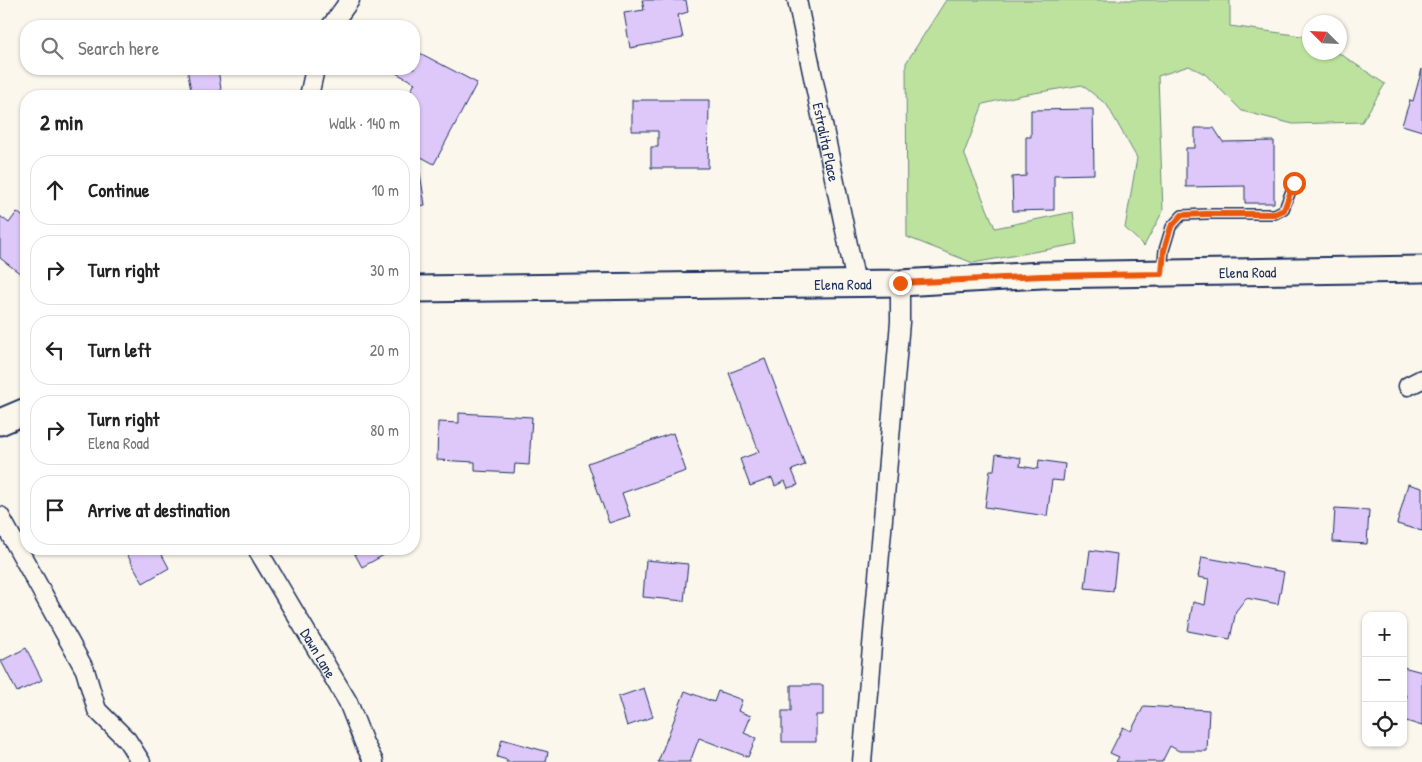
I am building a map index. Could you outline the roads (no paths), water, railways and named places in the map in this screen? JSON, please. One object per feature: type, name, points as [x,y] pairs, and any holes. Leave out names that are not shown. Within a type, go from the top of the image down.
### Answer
[{"type":"street","points":[[335,20],[350,0]]},
{"type":"street","name":"Estralita Place","points":[[797,0],[856,283]]},
{"type":"street","points":[[310,90],[314,75]]},
{"type":"street","name":"Elena Road","points":[[420,289],[900,283],[1042,276],[1422,268]]},
{"type":"street","points":[[862,762],[900,322],[900,283]]},
{"type":"street","points":[[0,422],[20,414]]},
{"type":"street","points":[[0,516],[20,552]]},
{"type":"street","points":[[22,555],[85,670],[97,710],[127,740],[141,762]]},
{"type":"street","name":"Dawn Lane","points":[[261,555],[348,702],[364,743],[374,762]]},
{"type":"lane","points":[[1162,274],[1164,250],[1171,227],[1182,215],[1275,214],[1284,210],[1294,183]]}]
